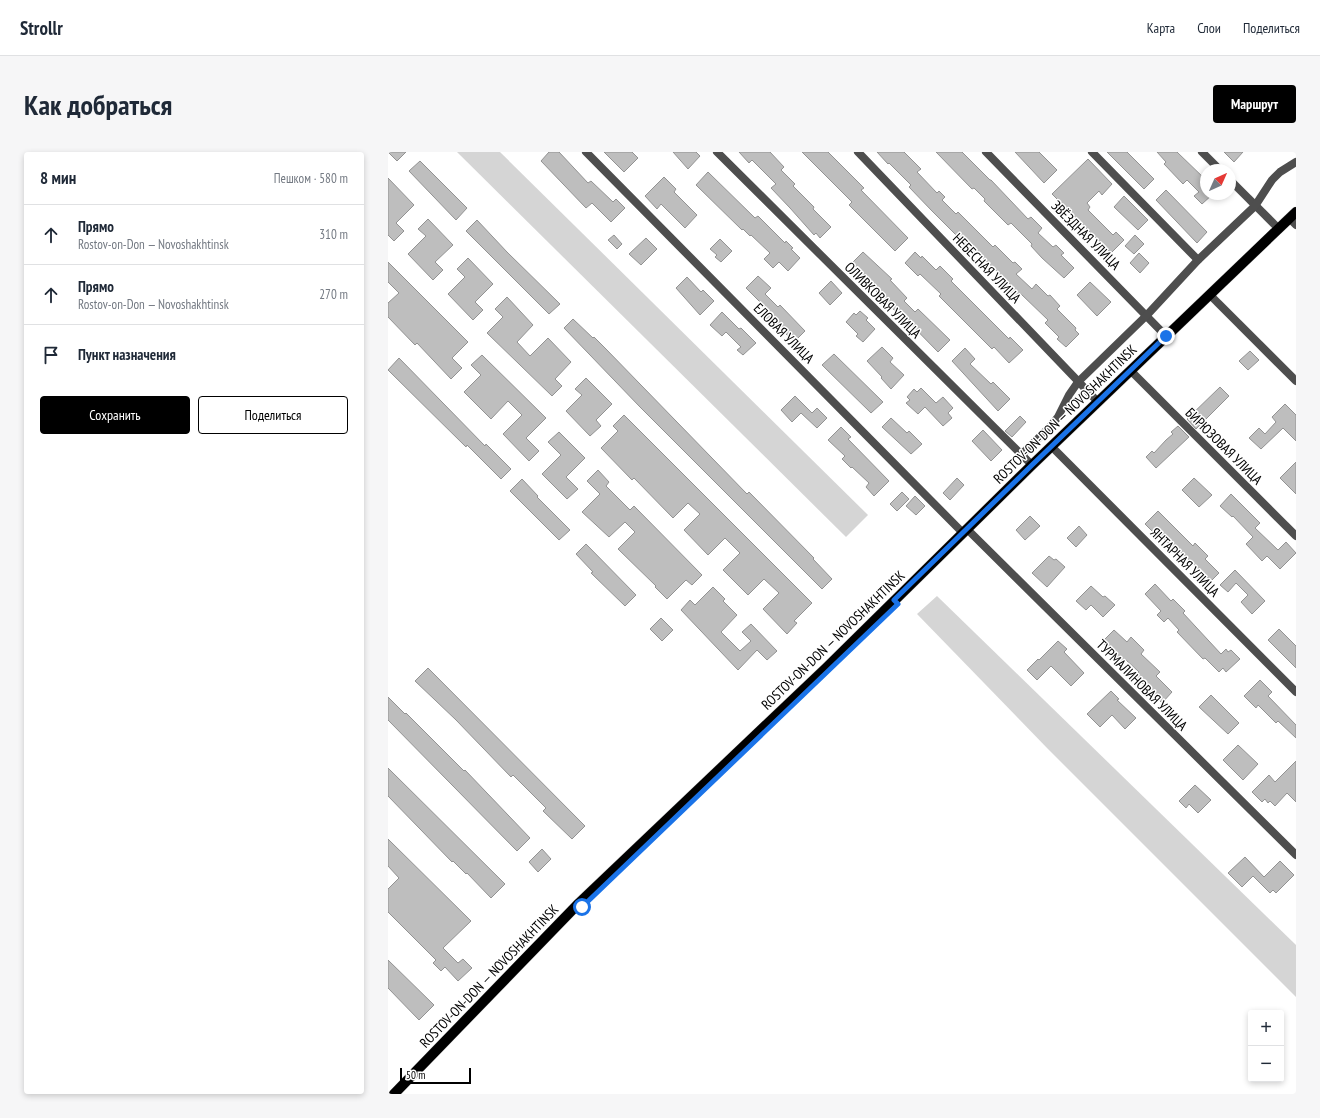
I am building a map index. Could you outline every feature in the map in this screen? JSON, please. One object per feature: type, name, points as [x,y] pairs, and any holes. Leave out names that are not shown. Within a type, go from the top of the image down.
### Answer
[{"type":"main road","name":"ROSTOV-ON-DON — NOVOSHAKHTINSK","points":[[967,533],[1032,465],[1166,336],[1279,229],[1295,219]]},
{"type":"main road","name":"ROSTOV-ON-DON — NOVOSHAKHTINSK","points":[[401,1094],[582,907],[967,533],[1056,451],[1295,219]]},
{"type":"main road","name":"ROSTOV-ON-DON — NOVOSHAKHTINSK","points":[[394,1094],[579,904],[896,602]]},
{"type":"street","name":"ЕЛОВАЯ УЛИЦА","points":[[586,152],[967,533]]},
{"type":"street","name":"ОЛИВКОВАЯ УЛИЦА","points":[[717,152],[1032,465]]},
{"type":"street","name":"НЕБЕСНАЯ УЛИЦА","points":[[858,152],[1098,402]]},
{"type":"street","name":"ЗВЁЗДНАЯ УЛИЦА","points":[[986,152],[1166,336]]},
{"type":"street","points":[[1092,152],[1198,260]]},
{"type":"street","points":[[1202,152],[1214,164]]},
{"type":"street","points":[[1021,455],[1048,429],[1058,417],[1069,395],[1078,382],[1147,315],[1198,260],[1255,206],[1272,180],[1280,172],[1296,162]]},
{"type":"street","points":[[1236,186],[1279,229]]},
{"type":"street","points":[[1214,298],[1296,381]]},
{"type":"street","name":"БИРЮЗОВАЯ УЛИЦА","points":[[1134,374],[1296,536]]},
{"type":"street","name":"ЯНТАРНАЯ УЛИЦА","points":[[1056,451],[1296,692]]},
{"type":"street","name":"ТУРМАЛИНОВАЯ УЛИЦА","points":[[967,533],[1296,855]]},
{"type":"shaded area","points":[[457,152],[500,152],[868,515],[846,537]]},
{"type":"shaded area","points":[[937,596],[1296,945],[1296,997],[1047,748],[917,614]]},
{"type":"building","points":[[388,152],[406,152],[397,161]]},
{"type":"building","points":[[549,152],[559,152],[588,183],[591,181],[613,202],[616,199],[625,208],[611,222],[592,203],[586,208],[541,161]]},
{"type":"building","points":[[604,152],[632,152],[638,158],[624,172]]},
{"type":"building","points":[[673,152],[696,152],[700,156],[688,169]]},
{"type":"building","points":[[739,152],[770,152],[784,167],[781,170],[795,184],[793,186],[831,227],[820,238],[816,233],[814,235],[771,188],[776,184],[752,160],[749,163]]},
{"type":"building","points":[[802,152],[828,152],[864,188],[861,190],[908,238],[895,251],[849,205],[852,202]]},
{"type":"building","points":[[877,152],[904,152],[921,169],[917,172],[937,193],[939,191],[945,197],[942,200],[956,214],[958,212],[993,247],[995,245],[1013,263],[1015,262],[1022,269],[1016,274],[1032,289],[1036,284],[1048,296],[1050,295],[1060,306],[1057,309],[1076,328],[1075,330],[1079,334],[1066,347],[1057,339],[1059,337],[1045,323],[1048,320],[1020,293],[1016,298],[1007,289],[1011,285],[976,251],[974,253],[909,187],[911,185]]},
{"type":"building","points":[[936,152],[962,152],[1028,219],[1031,217],[1042,228],[1038,233],[1053,247],[1056,245],[1064,253],[1061,255],[1074,268],[1064,278],[1042,258],[1031,246],[1032,244],[1011,223],[1008,225],[984,201],[985,199],[974,188],[972,189]]},
{"type":"building","points":[[1015,152],[1039,152],[1057,170],[1044,183]]},
{"type":"building","points":[[1107,152],[1127,152],[1154,179],[1144,189]]},
{"type":"building","points":[[1157,152],[1177,152],[1200,174],[1200,200],[1206,200],[1202,204],[1194,196],[1199,192],[1187,180],[1183,184],[1164,164],[1166,162]]},
{"type":"building","points":[[1224,152],[1243,152],[1234,162]]},
{"type":"building","points":[[1088,159],[1112,184],[1102,195],[1099,191],[1087,203],[1090,207],[1088,210],[1113,235],[1116,232],[1124,240],[1111,253],[1052,194]]},
{"type":"building","points":[[420,161],[467,208],[456,220],[409,171]]},
{"type":"building","points":[[708,172],[755,218],[758,216],[785,243],[786,241],[793,248],[791,249],[800,258],[788,271],[779,262],[773,268],[764,259],[770,253],[751,235],[750,236],[743,229],[742,230],[696,185]]},
{"type":"building","points":[[664,177],[676,189],[674,192],[697,215],[685,228],[661,204],[657,209],[645,196]]},
{"type":"building","points":[[388,178],[414,205],[396,223],[404,231],[394,241],[388,235]]},
{"type":"building","points":[[1166,190],[1207,232],[1197,243],[1156,200]]},
{"type":"building","points":[[1124,196],[1148,220],[1138,230],[1114,207]]},
{"type":"building","points":[[428,219],[453,245],[435,262],[443,270],[433,280],[408,254],[426,236],[418,229]]},
{"type":"building","points":[[477,220],[560,304],[549,314],[466,231]]},
{"type":"building","points":[[614,235],[622,244],[617,249],[608,240]]},
{"type":"building","points":[[1135,235],[1144,244],[1134,254],[1125,246]]},
{"type":"building","points":[[646,238],[657,249],[641,265],[629,254]]},
{"type":"building","points":[[720,239],[732,251],[721,262],[715,257],[717,255],[710,249]]},
{"type":"building","points":[[863,252],[892,279],[890,280],[907,298],[904,301],[915,312],[918,309],[950,340],[938,352],[897,310],[896,312],[856,270],[857,268],[852,263]]},
{"type":"building","points":[[915,252],[921,258],[922,256],[936,270],[940,266],[953,279],[951,281],[1009,339],[1010,337],[1023,350],[1009,363],[994,347],[992,349],[939,296],[941,294],[920,274],[918,276],[905,263]]},
{"type":"building","points":[[1139,253],[1149,263],[1140,273],[1130,263]]},
{"type":"building","points":[[468,258],[493,284],[475,302],[483,310],[473,320],[448,294],[465,277],[457,269]]},
{"type":"building","points":[[388,262],[468,342],[452,358],[462,368],[451,379],[417,343],[415,345],[388,317],[388,303],[399,293],[388,282]]},
{"type":"building","points":[[758,276],[771,288],[765,294],[778,307],[780,305],[805,331],[794,342],[776,324],[774,326],[763,315],[768,310],[746,288]]},
{"type":"building","points":[[687,277],[701,292],[703,290],[714,301],[700,315],[676,288]]},
{"type":"building","points":[[831,281],[842,293],[830,305],[819,293]]},
{"type":"building","points":[[1090,282],[1111,302],[1097,316],[1077,295]]},
{"type":"building","points":[[507,297],[533,325],[517,342],[530,356],[548,338],[571,362],[555,379],[562,386],[552,396],[487,333],[503,317],[495,309]]},
{"type":"building","points":[[860,311],[868,318],[866,320],[875,329],[863,342],[856,336],[858,334],[846,322],[854,313],[856,315]]},
{"type":"building","points":[[722,312],[756,343],[743,355],[737,350],[741,347],[726,332],[722,336],[710,325]]},
{"type":"building","points":[[573,319],[593,338],[594,337],[747,494],[749,492],[814,558],[813,559],[832,579],[822,589],[640,407],[564,328]]},
{"type":"building","points":[[882,347],[893,358],[890,362],[904,375],[891,389],[867,361]]},
{"type":"building","points":[[965,348],[975,359],[970,364],[991,384],[993,382],[1010,399],[998,411],[952,361]]},
{"type":"building","points":[[1250,351],[1259,360],[1248,370],[1239,361]]},
{"type":"building","points":[[834,354],[883,402],[871,413],[822,365]]},
{"type":"building","points":[[482,355],[546,418],[526,438],[539,451],[529,461],[503,434],[522,415],[508,401],[491,419],[464,392],[481,375],[471,365]]},
{"type":"building","points":[[399,358],[485,446],[486,444],[511,469],[501,479],[467,445],[466,447],[388,370]]},
{"type":"building","points":[[586,378],[612,404],[596,420],[601,426],[590,436],[566,411],[582,395],[575,389]]},
{"type":"building","points":[[1220,387],[1229,396],[1196,429],[1187,419]]},
{"type":"building","points":[[921,388],[936,403],[943,397],[953,408],[948,413],[952,418],[943,426],[925,407],[918,414],[906,403],[910,400],[907,397],[914,389],[917,392]]},
{"type":"building","points":[[795,396],[812,413],[817,408],[827,418],[817,428],[801,413],[792,422],[781,410]]},
{"type":"building","points":[[1285,404],[1296,415],[1296,441],[1283,428],[1261,449],[1249,438],[1259,428],[1265,434],[1276,422],[1272,417]]},
{"type":"building","points":[[624,415],[812,603],[794,621],[797,623],[787,634],[763,609],[779,593],[764,579],[748,595],[723,570],[740,553],[725,538],[708,555],[684,530],[700,514],[688,503],[673,518],[634,478],[632,480],[601,448],[618,431],[613,426]]},
{"type":"building","points":[[1020,416],[1026,422],[1012,437],[1005,431]]},
{"type":"building","points":[[891,418],[907,433],[909,431],[922,444],[911,454],[882,427]]},
{"type":"building","points":[[1178,426],[1189,437],[1156,468],[1146,457],[1152,451],[1154,453],[1173,434],[1171,432]]},
{"type":"building","points":[[841,427],[851,437],[848,439],[889,481],[874,496],[866,487],[869,483],[842,459],[845,456],[828,440]]},
{"type":"building","points":[[983,430],[1002,450],[991,461],[972,441]]},
{"type":"building","points":[[559,432],[585,458],[566,477],[578,489],[567,499],[542,474],[561,455],[548,442]]},
{"type":"building","points":[[1296,462],[1296,494],[1280,478]]},
{"type":"building","points":[[598,470],[609,482],[606,486],[630,510],[634,506],[702,575],[692,585],[686,580],[667,599],[655,587],[656,586],[618,549],[635,532],[625,522],[609,537],[582,512],[600,494],[587,481]]},
{"type":"building","points":[[957,478],[964,485],[950,500],[943,493]]},
{"type":"building","points":[[1194,478],[1212,495],[1199,507],[1182,490]]},
{"type":"building","points":[[522,479],[538,496],[537,497],[570,530],[559,540],[510,491]]},
{"type":"building","points":[[902,492],[909,499],[897,511],[890,504]]},
{"type":"building","points":[[1231,494],[1260,523],[1255,528],[1278,550],[1286,542],[1296,553],[1280,569],[1267,556],[1262,561],[1246,544],[1253,537],[1233,516],[1232,517],[1220,506]]},
{"type":"building","points":[[915,496],[925,506],[916,515],[906,506]]},
{"type":"building","points":[[1158,511],[1193,546],[1195,543],[1208,556],[1205,559],[1219,573],[1211,581],[1181,552],[1179,553],[1159,534],[1157,536],[1145,524]]},
{"type":"building","points":[[1030,516],[1040,526],[1025,540],[1016,530]]},
{"type":"building","points":[[1079,526],[1087,535],[1076,547],[1067,538]]},
{"type":"building","points":[[586,544],[636,595],[625,606],[591,573],[593,572],[576,554]]},
{"type":"building","points":[[1049,556],[1054,560],[1056,559],[1065,567],[1047,587],[1032,573]]},
{"type":"building","points":[[1235,570],[1265,601],[1252,614],[1241,602],[1248,595],[1236,583],[1228,592],[1220,585]]},
{"type":"building","points":[[1155,584],[1171,601],[1173,599],[1185,611],[1183,613],[1221,654],[1226,649],[1228,652],[1231,650],[1240,659],[1226,672],[1223,668],[1219,672],[1205,658],[1203,659],[1177,632],[1179,630],[1168,618],[1164,622],[1157,615],[1161,611],[1145,594]]},
{"type":"building","points":[[1091,586],[1115,605],[1103,617],[1091,605],[1086,610],[1076,601]]},
{"type":"building","points":[[713,587],[725,599],[723,601],[737,615],[721,632],[740,651],[751,641],[742,632],[751,624],[777,651],[767,660],[757,650],[738,670],[681,610],[690,600],[695,605]]},
{"type":"building","points":[[661,618],[673,630],[662,641],[650,629]]},
{"type":"building","points":[[1279,629],[1296,646],[1296,668],[1268,640]]},
{"type":"building","points":[[1114,630],[1127,642],[1131,637],[1144,650],[1141,654],[1160,672],[1156,676],[1172,692],[1162,703],[1135,676],[1139,672],[1125,659],[1123,662],[1102,642]]},
{"type":"building","points":[[1058,641],[1067,649],[1064,652],[1084,673],[1071,686],[1051,666],[1037,680],[1027,670]]},
{"type":"building","points":[[428,668],[585,826],[572,839],[543,811],[546,808],[513,775],[511,777],[456,720],[415,681]]},
{"type":"building","points":[[1260,680],[1272,692],[1268,696],[1296,725],[1296,738],[1278,721],[1276,723],[1258,705],[1256,708],[1244,696]]},
{"type":"building","points":[[1111,691],[1119,699],[1117,700],[1136,718],[1125,729],[1112,715],[1100,727],[1087,714]]},
{"type":"building","points":[[1211,695],[1239,723],[1228,734],[1199,707]]},
{"type":"building","points":[[388,697],[464,771],[465,770],[530,838],[517,851],[388,720]]},
{"type":"building","points":[[1238,745],[1258,764],[1243,780],[1223,760]]},
{"type":"building","points":[[1296,761],[1296,802],[1287,793],[1275,806],[1270,801],[1268,803],[1265,799],[1262,802],[1252,792],[1269,775],[1275,782]]},
{"type":"building","points":[[388,768],[505,884],[491,898],[467,873],[466,874],[453,861],[452,862],[388,796]]},
{"type":"building","points":[[1195,785],[1211,800],[1198,813],[1189,804],[1186,808],[1179,801]]},
{"type":"building","points":[[388,839],[471,921],[443,948],[458,963],[463,959],[472,968],[458,981],[445,967],[441,971],[433,963],[436,960],[388,912],[388,889],[399,878],[388,866]]},
{"type":"building","points":[[542,849],[551,859],[538,872],[529,862]]},
{"type":"building","points":[[1245,857],[1264,877],[1280,861],[1294,875],[1276,893],[1273,890],[1270,893],[1253,876],[1242,887],[1228,873]]},
{"type":"building","points":[[388,960],[434,1005],[419,1020],[388,988]]},
{"type":"route","points":[[582,907],[898,604],[894,600],[1166,336]]}]
